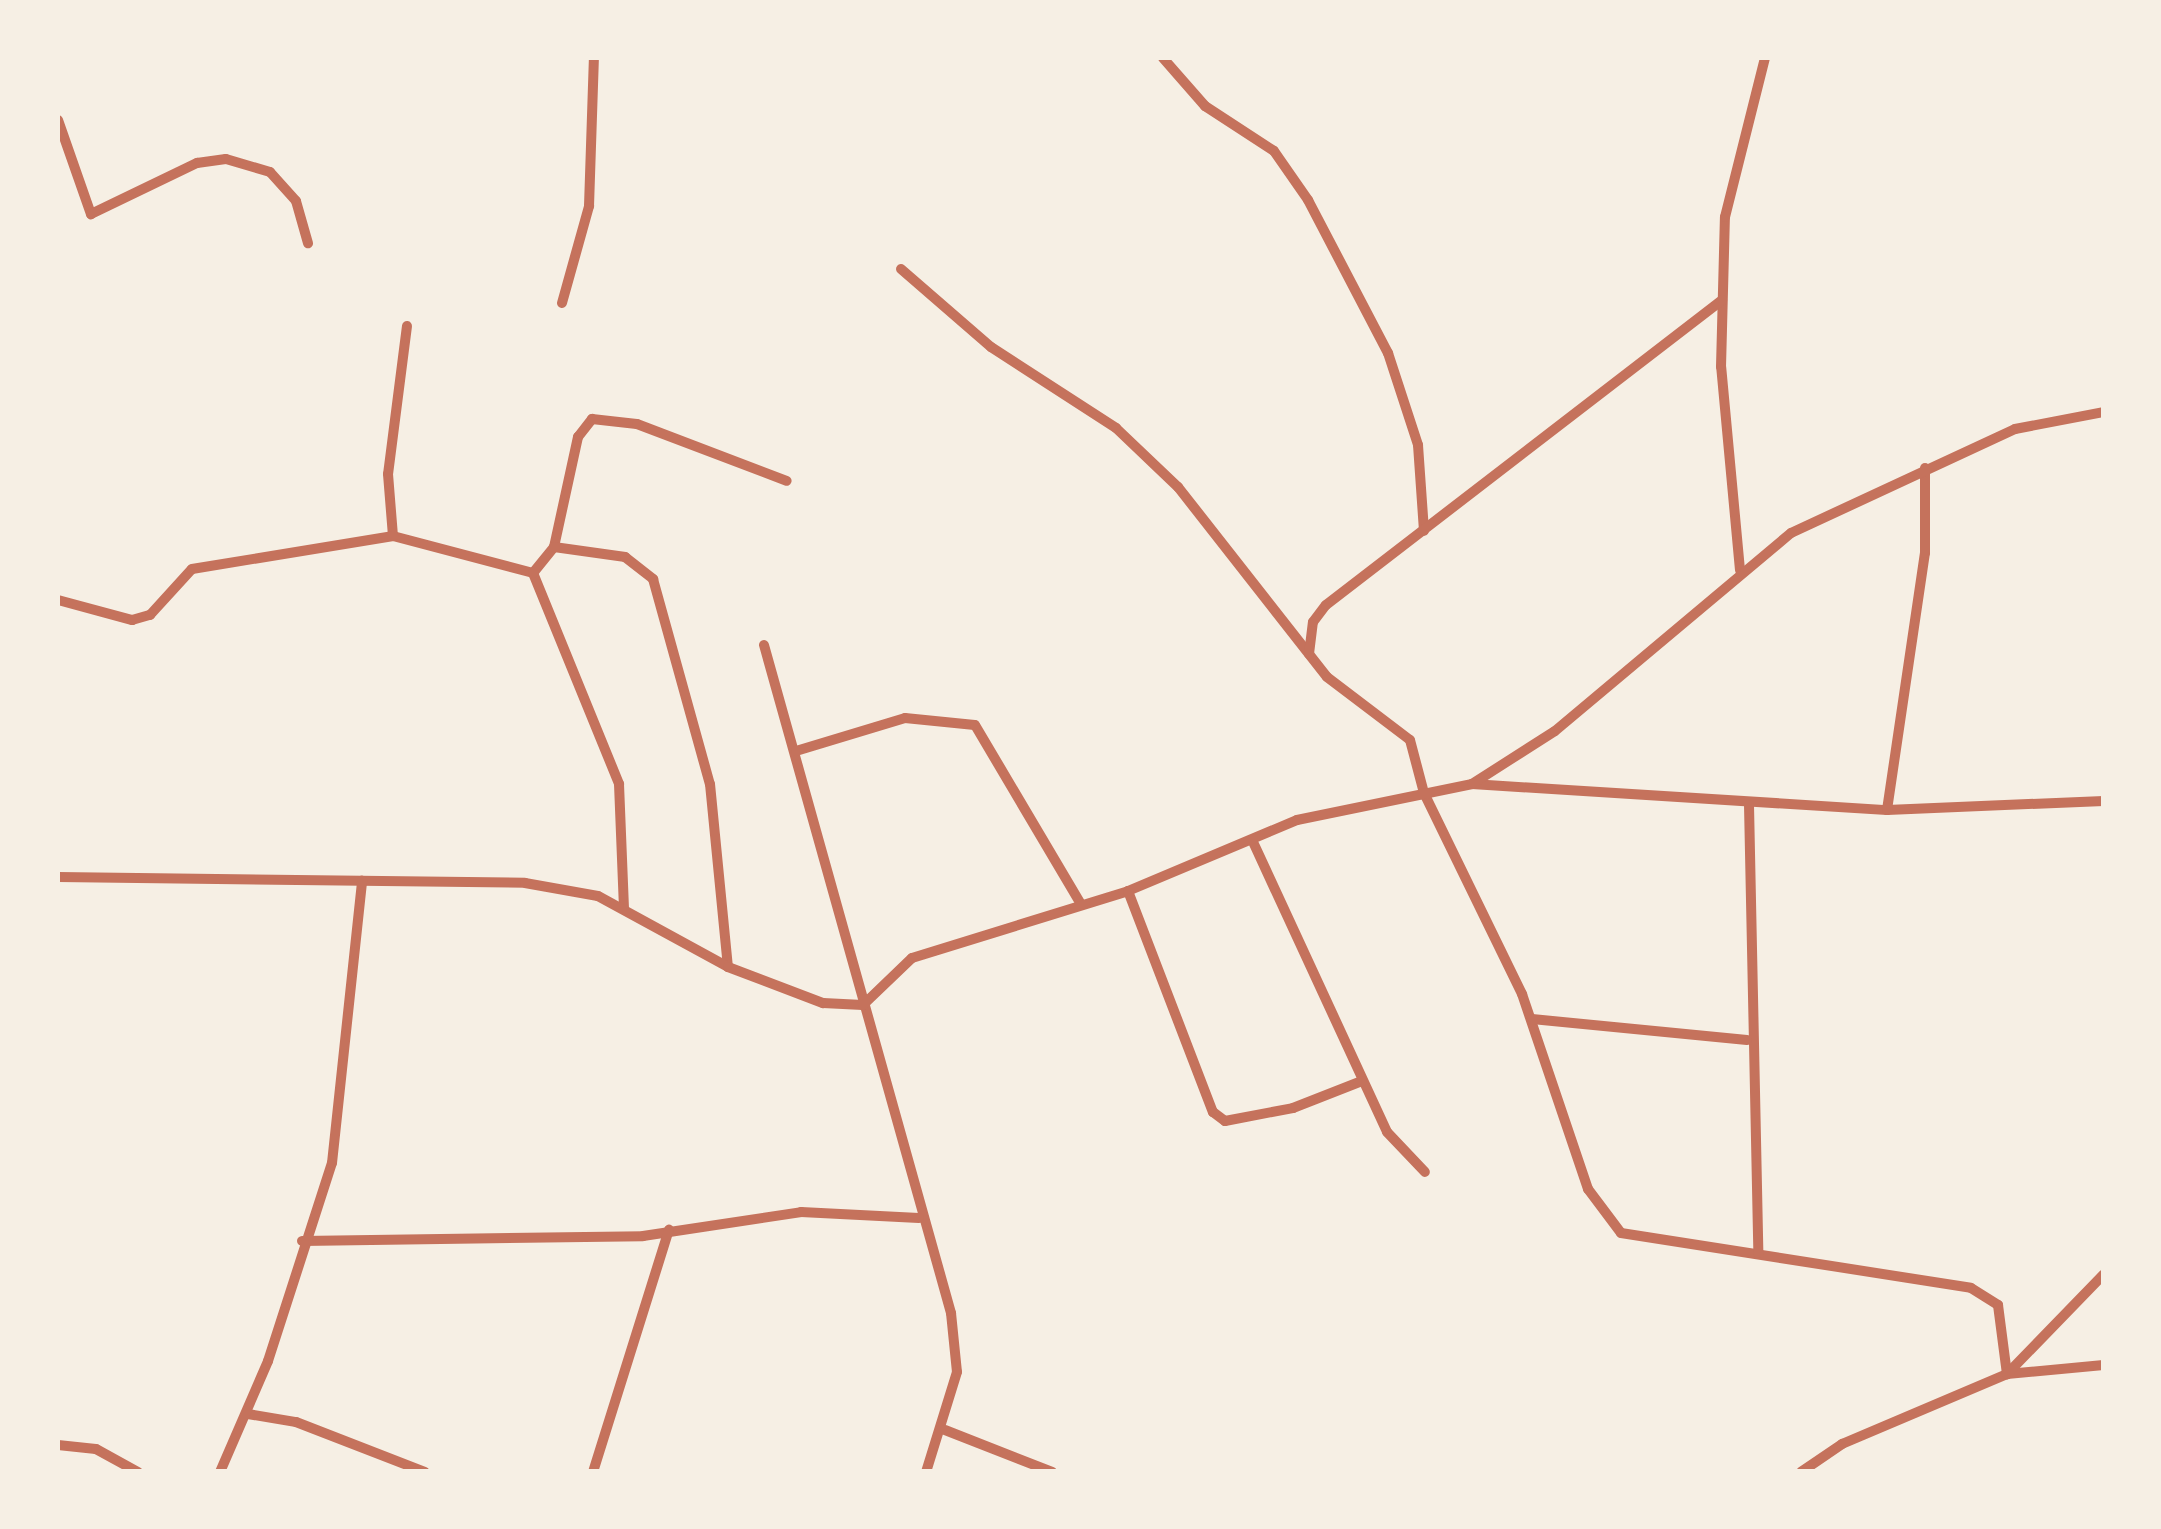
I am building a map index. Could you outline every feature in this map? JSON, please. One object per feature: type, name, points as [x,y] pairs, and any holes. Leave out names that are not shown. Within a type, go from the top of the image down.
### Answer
[{"type":"street","points":[[562,304],[589,206],[594,58]]},
{"type":"street","points":[[1163,58],[1205,106],[1274,151],[1308,200],[1388,352],[1418,445],[1424,531]]},
{"type":"street","points":[[1740,570],[1727,498],[1722,300],[1734,158],[1764,58]]},
{"type":"street","points":[[58,120],[91,214],[197,163],[226,159],[270,172],[296,202],[308,243]]},
{"type":"street","points":[[901,269],[991,347],[1128,440],[1178,487],[1309,655],[1410,740],[1424,793],[1532,1020],[1588,1189],[1622,1233],[1758,1253],[1990,1296],[2007,1374]]},
{"type":"street","points":[[1309,655],[1313,622],[1326,605],[1722,300]]},
{"type":"street","points":[[393,536],[388,474],[408,326]]},
{"type":"street","points":[[1472,784],[1555,732],[1740,570],[1791,534],[2015,429],[2104,412]]},
{"type":"street","points":[[533,573],[554,547],[578,437],[592,418],[637,424],[787,481]]},
{"type":"street","points":[[1887,810],[1925,553],[1925,468]]},
{"type":"street","points":[[58,600],[144,617],[192,569],[393,536],[533,573]]},
{"type":"street","points":[[554,547],[625,557],[662,600],[720,835],[728,968]]},
{"type":"street","points":[[533,573],[619,784],[624,908]]},
{"type":"street","points":[[764,645],[796,751],[920,1218],[951,1313],[957,1372],[945,1430],[926,1472]]},
{"type":"street","points":[[796,751],[904,718],[975,725],[1081,904]]},
{"type":"street","points":[[58,877],[525,883],[624,908],[728,968],[823,1003],[862,1004],[912,958],[1128,891],[1254,844],[1296,820],[1472,784],[1748,805],[1887,810],[2104,801]]},
{"type":"street","points":[[1748,805],[1747,1040],[1758,1253]]},
{"type":"street","points":[[1254,844],[1388,1132],[1425,1172]]},
{"type":"street","points":[[220,1472],[248,1414],[302,1241],[332,1163],[362,881]]},
{"type":"street","points":[[1128,891],[1213,1112],[1226,1121],[1293,1108],[1362,1081]]},
{"type":"street","points":[[1532,1020],[1747,1040]]},
{"type":"street","points":[[302,1241],[669,1230],[801,1212],[920,1218]]},
{"type":"street","points":[[593,1472],[669,1230]]},
{"type":"street","points":[[2007,1374],[2104,1274]]},
{"type":"street","points":[[1802,1472],[1842,1444],[2007,1374],[2104,1365]]},
{"type":"street","points":[[248,1414],[296,1422],[424,1472]]},
{"type":"street","points":[[945,1430],[1052,1472]]},
{"type":"street","points":[[58,1444],[96,1449],[138,1472]]}]
